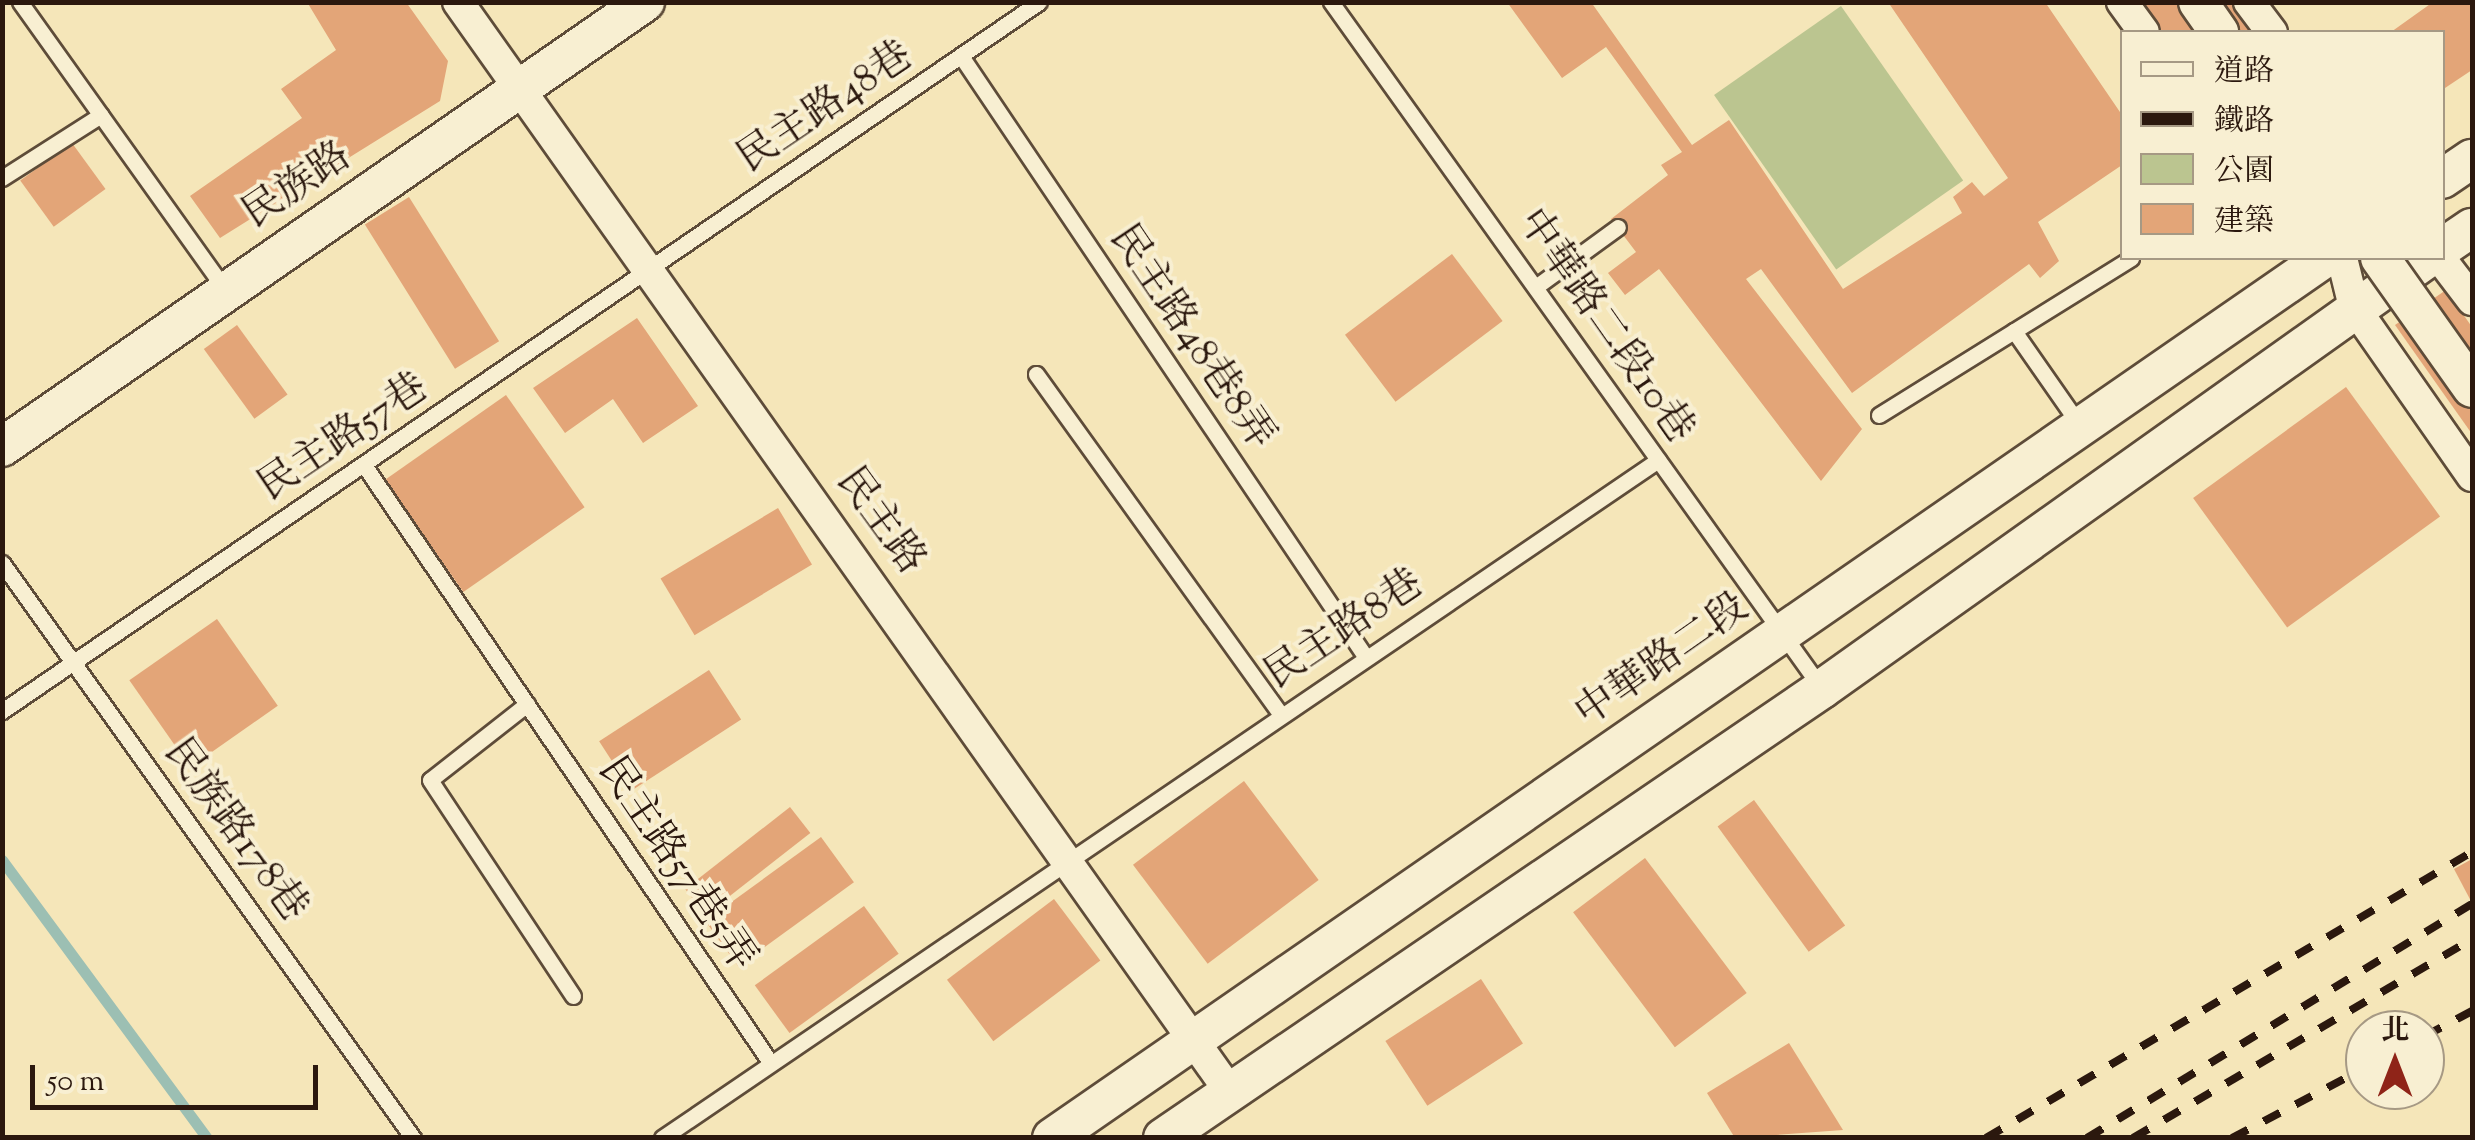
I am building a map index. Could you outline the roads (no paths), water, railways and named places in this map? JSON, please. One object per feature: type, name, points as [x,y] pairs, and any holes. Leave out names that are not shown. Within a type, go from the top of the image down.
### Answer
[{"type":"street","name":"民主路","points":[[458,2],[1200,1039],[1230,1092]]},
{"type":"street","name":"民族路","points":[[2,447],[645,2]]},
{"type":"street","points":[[2122,2],[2143,30]]},
{"type":"street","points":[[2198,2],[2218,30]]},
{"type":"street","points":[[2249,2],[2270,30]]},
{"type":"street","points":[[2445,177],[2472,159]]},
{"type":"street","points":[[2445,246],[2472,228]]},
{"type":"street","name":"中華路二段","points":[[1052,1138],[2322,260]]},
{"type":"street","points":[[2342,260],[2354,308],[2472,476]]},
{"type":"street","points":[[2381,260],[2472,388]]},
{"type":"street","points":[[1163,1138],[1822,689],[2425,260]]},
{"type":"street","points":[[2442,260],[2472,300]]},
{"type":"lane","points":[[20,2],[226,291]]},
{"type":"lane","name":"民主路48巷","points":[[650,270],[1040,2]]},
{"type":"lane","name":"中華路二段10巷","points":[[1332,2],[1822,689]]},
{"type":"lane","name":"民主路48巷8弄","points":[[961,56],[1365,656]]},
{"type":"lane","points":[[2,178],[101,115]]},
{"type":"lane","points":[[1537,286],[1618,228]]},
{"type":"lane","points":[[1879,415],[2128,260]]},
{"type":"lane","name":"民主路57巷","points":[[2,711],[650,270]]},
{"type":"lane","points":[[2014,331],[2081,427]]},
{"type":"lane","points":[[1036,374],[1280,713]]},
{"type":"lane","name":"民主路8巷","points":[[1068,856],[1658,460]]},
{"type":"lane","name":"民主路57巷5弄","points":[[364,465],[770,1062]]},
{"type":"lane","name":"民族路178巷","points":[[2,562],[413,1138]]},
{"type":"lane","points":[[527,704],[430,780],[573,996]]},
{"type":"lane","points":[[662,1138],[1068,856]]},
{"type":"waterway","points":[[2,860],[207,1138]]},
{"type":"railway","points":[[1986,1138],[2472,852]]},
{"type":"railway","points":[[2087,1138],[2472,904]]},
{"type":"railway","points":[[2133,1138],[2472,939]]},
{"type":"railway","points":[[2445,1025],[2472,1011]]},
{"type":"railway","points":[[2232,1138],[2345,1079]]}]
